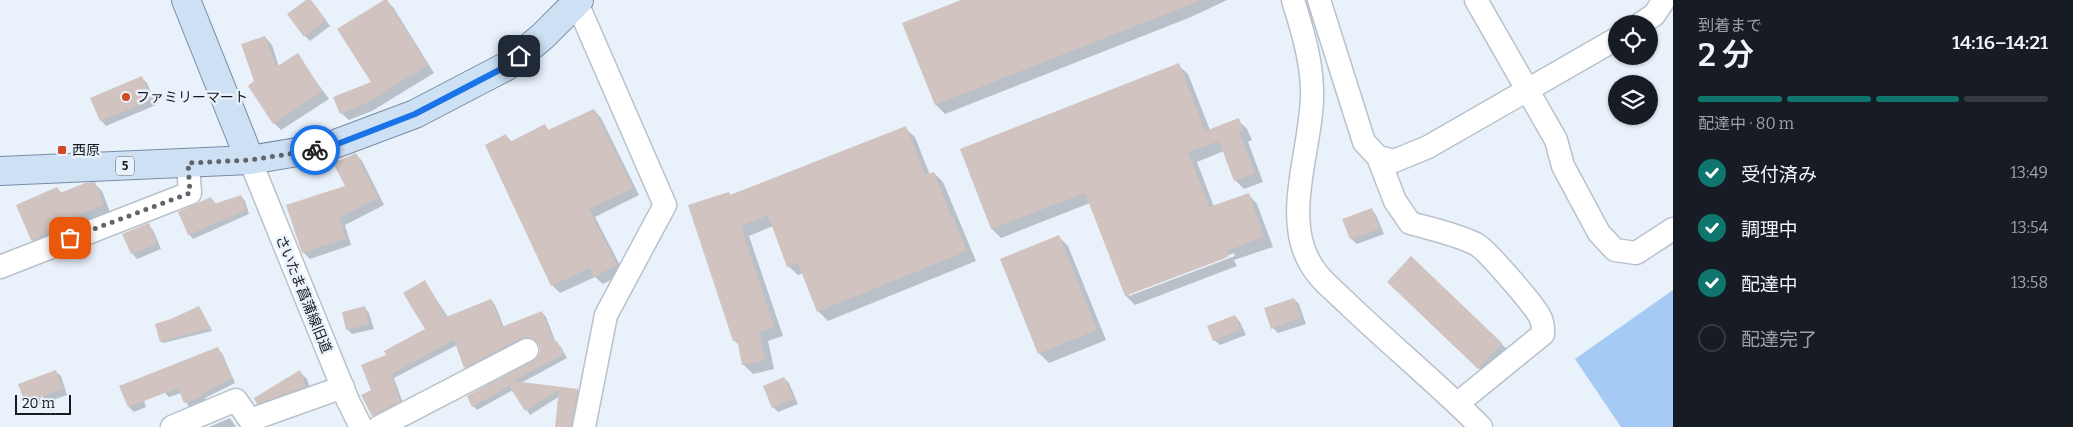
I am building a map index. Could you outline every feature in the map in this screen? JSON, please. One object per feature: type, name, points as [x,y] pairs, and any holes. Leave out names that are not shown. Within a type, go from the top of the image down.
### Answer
[{"type":"main road","points":[[186,0],[250,160],[327,148],[415,114],[507,66],[543,36],[578,2]]},
{"type":"main road","name":"5","points":[[0,171],[250,160]]},
{"type":"street","points":[[1293,0],[1307,47],[1312,91],[1299,204],[1302,244],[1306,255],[1319,276],[1378,333],[1458,403],[1481,427]]},
{"type":"street","points":[[1319,0],[1364,142],[1378,157],[1396,201],[1410,224],[1437,230],[1477,244],[1509,278],[1539,316],[1543,324],[1543,334],[1458,403]]},
{"type":"street","points":[[1476,0],[1556,140],[1564,166],[1599,233],[1616,250],[1636,254],[1673,229]]},
{"type":"street","points":[[1654,15],[1664,0]]},
{"type":"street","points":[[578,2],[665,205],[606,315],[584,427]]},
{"type":"street","points":[[1378,157],[1394,161],[1428,146],[1608,43]]},
{"type":"street","name":"さいたま菖蒲線旧道","points":[[250,160],[342,387],[361,427]]},
{"type":"street","points":[[0,267],[190,193],[188,163]]},
{"type":"street","points":[[379,427],[527,350]]},
{"type":"street","points":[[172,427],[236,400],[250,420],[342,387]]},
{"type":"shaded area","points":[[1673,290],[1673,427],[1621,427],[1575,359]]},
{"type":"building","points":[[306,0],[311,0],[326,20],[304,37],[287,14]]},
{"type":"building","points":[[384,0],[387,0],[428,65],[365,104],[340,114],[333,97],[371,82],[337,29]]},
{"type":"building","points":[[961,0],[1199,1],[935,105],[902,23]]},
{"type":"building","points":[[265,36],[276,67],[298,53],[322,91],[273,124],[248,86],[254,81],[241,44]]},
{"type":"building","points":[[1179,63],[1205,131],[1239,118],[1243,131],[1239,132],[1255,173],[1234,181],[1219,141],[1188,152],[1209,207],[1249,193],[1264,237],[1226,251],[1228,257],[1125,296],[1085,193],[991,229],[960,149]]},
{"type":"building","points":[[142,76],[152,100],[100,121],[90,98]]},
{"type":"building","points":[[594,109],[633,188],[589,209],[617,265],[594,277],[590,268],[551,286],[485,145],[506,134],[510,142],[545,124],[548,130]]},
{"type":"building","points":[[906,126],[925,175],[934,172],[951,217],[953,216],[967,251],[817,312],[798,263],[787,267],[768,215],[741,226],[774,327],[759,332],[765,360],[742,365],[737,339],[733,341],[688,205],[729,192],[730,195]]},
{"type":"building","points":[[356,153],[378,198],[339,218],[346,239],[302,253],[286,205],[345,186],[333,163]]},
{"type":"building","points":[[95,182],[104,205],[71,218],[73,223],[31,240],[16,205],[57,187],[60,193],[85,183]]},
{"type":"building","points":[[241,195],[246,210],[188,235],[178,212],[211,197],[214,204]]},
{"type":"building","points":[[1372,208],[1379,229],[1350,239],[1342,219]]},
{"type":"building","points":[[149,223],[157,244],[131,254],[122,234]]},
{"type":"building","points":[[1059,235],[1097,330],[1038,354],[1000,259]]},
{"type":"building","points":[[1411,256],[1502,343],[1478,369],[1387,282]]},
{"type":"building","points":[[425,280],[446,317],[491,299],[502,327],[542,311],[554,342],[557,341],[564,354],[513,381],[578,389],[571,427],[555,427],[559,390],[525,411],[509,386],[472,407],[467,396],[538,357],[540,351],[539,344],[528,337],[521,338],[464,368],[454,340],[391,374],[400,401],[372,416],[361,395],[371,390],[361,365],[386,355],[384,351],[425,329],[403,293]]},
{"type":"building","points":[[1294,298],[1301,318],[1271,329],[1264,308]]},
{"type":"building","points":[[199,306],[211,328],[160,342],[155,324]]},
{"type":"building","points":[[365,306],[369,324],[346,330],[342,312]]},
{"type":"building","points":[[1235,315],[1241,329],[1213,341],[1207,326]]},
{"type":"building","points":[[218,347],[232,378],[202,394],[203,396],[184,403],[178,388],[128,407],[119,386]]},
{"type":"building","points":[[56,370],[63,389],[25,403],[18,384]]},
{"type":"building","points":[[300,370],[306,386],[257,404],[254,398]]},
{"type":"building","points":[[784,377],[794,399],[772,408],[763,386]]},
{"type":"way so far","points":[[70,238],[190,193],[188,163],[250,160],[315,150]]},
{"type":"place","name":"ファミリーマート","points":[[126,97]]},
{"type":"place","name":"西原","points":[[62,150]]},
{"type":"route","points":[[315,150],[327,148],[415,114],[507,66],[519,56]]}]
